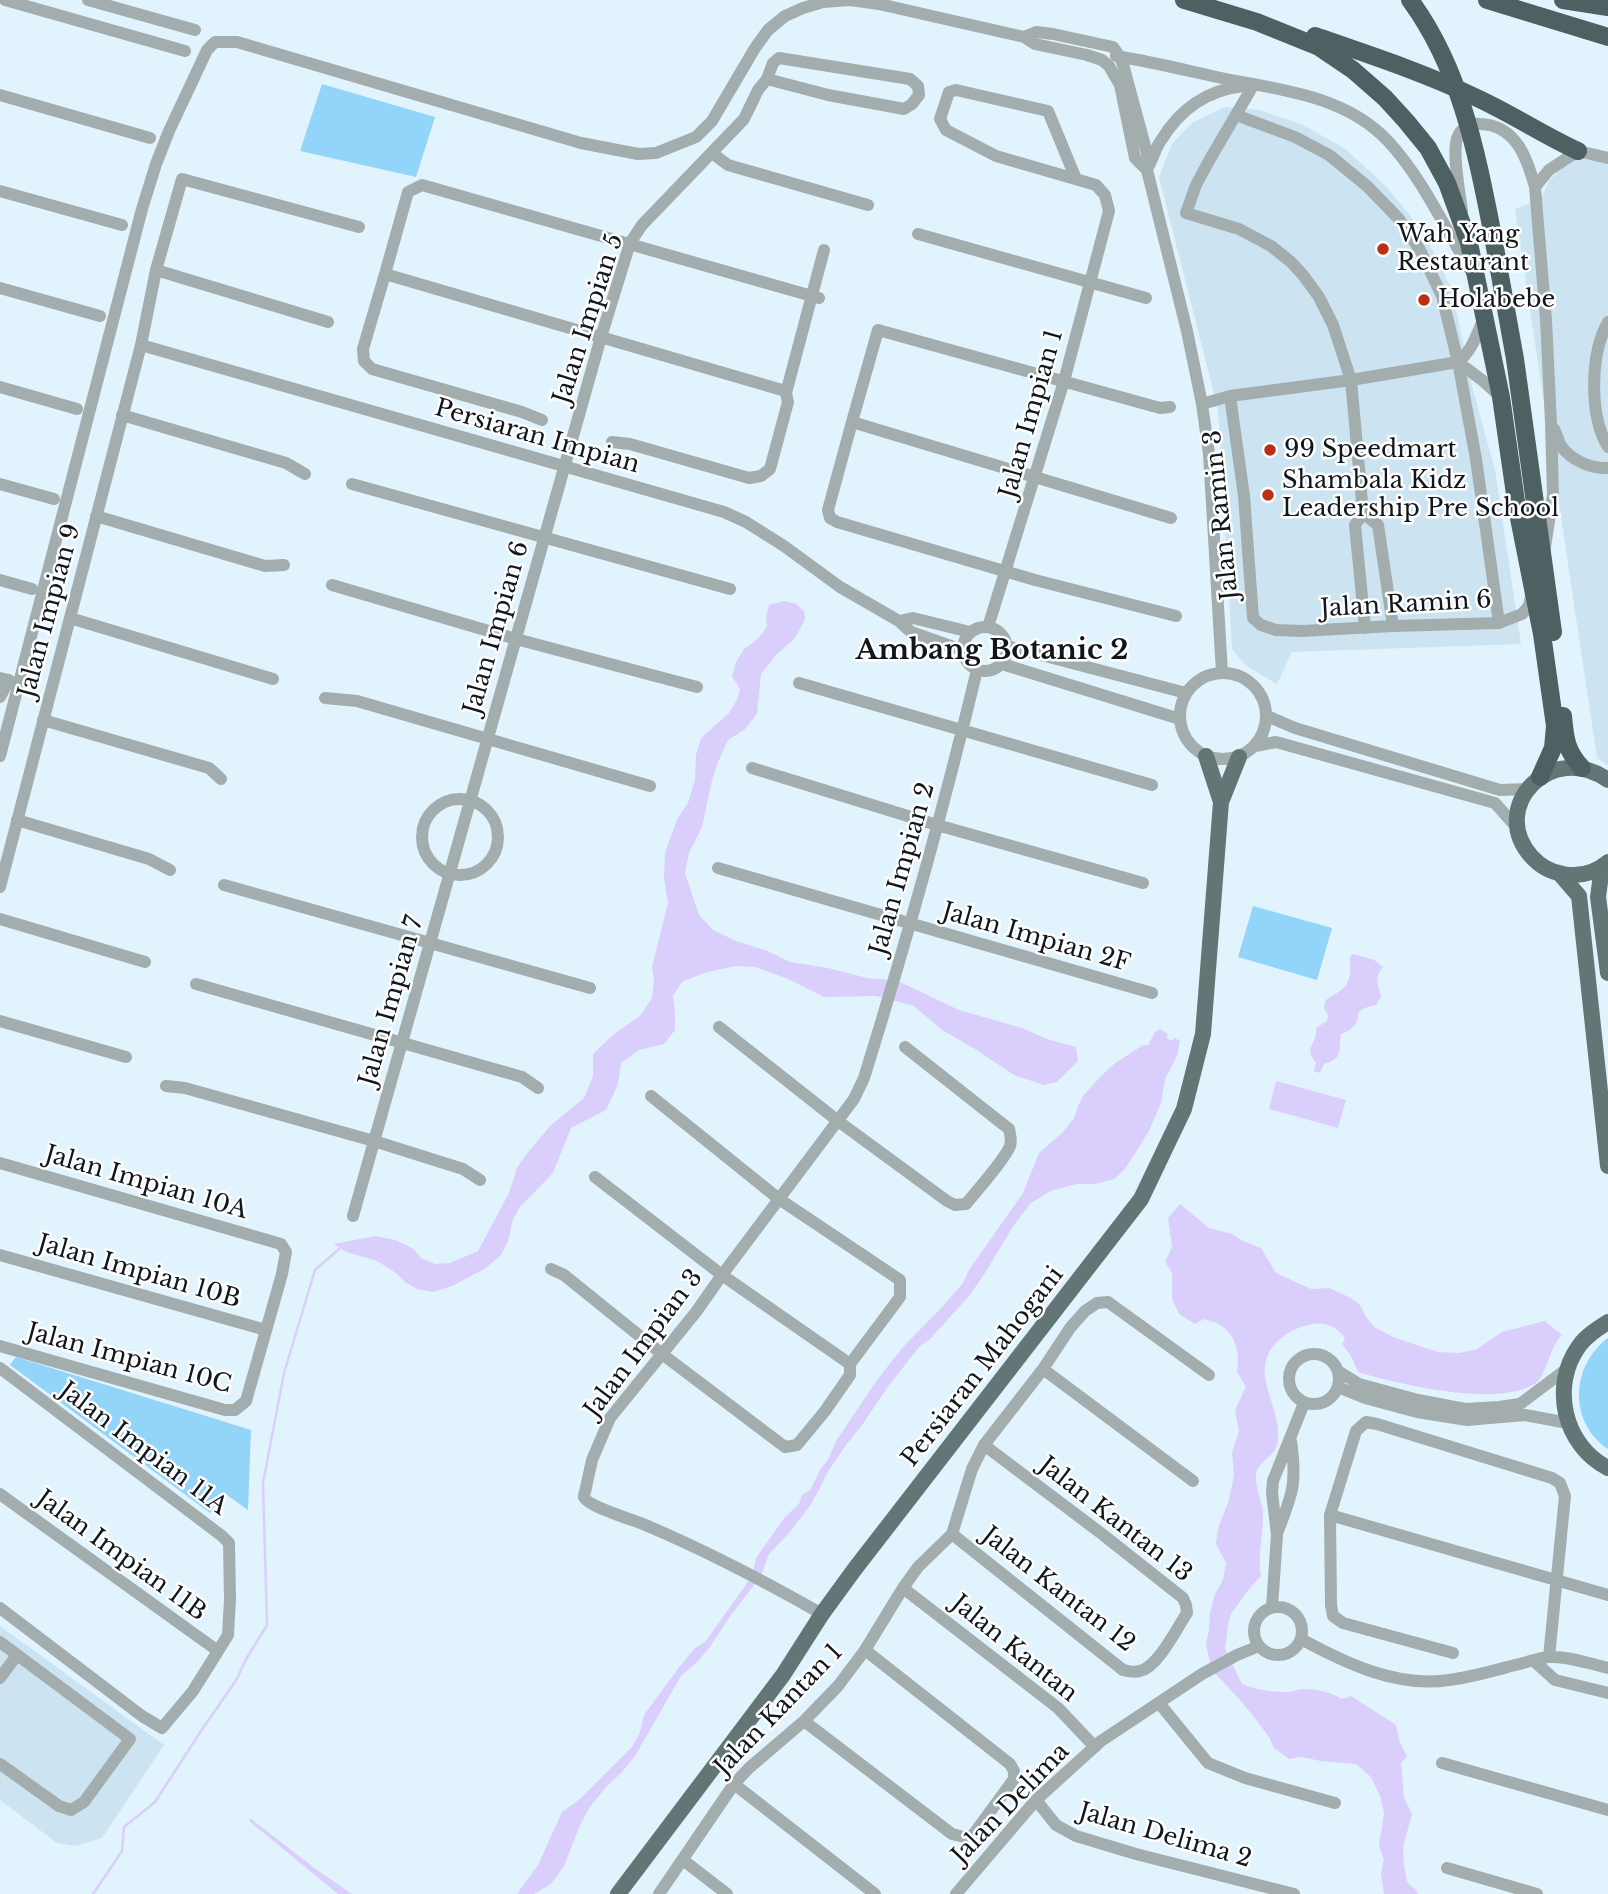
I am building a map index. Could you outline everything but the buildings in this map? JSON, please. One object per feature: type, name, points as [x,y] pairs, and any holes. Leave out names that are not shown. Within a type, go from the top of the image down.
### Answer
[{"type":"highway","points":[[1184,0],[1316,37],[1439,81],[1480,99],[1549,138],[1578,151]]},
{"type":"highway","points":[[1410,0],[1432,33],[1449,69],[1477,158],[1514,359],[1544,558],[1565,736],[1569,753],[1582,768]]},
{"type":"highway","points":[[1487,0],[1608,37]]},
{"type":"highway","points":[[1563,0],[1608,7]]},
{"type":"highway","points":[[1257,22],[1319,47],[1353,70],[1385,98],[1428,148],[1447,183],[1464,226],[1501,397],[1517,508],[1542,634],[1555,726],[1553,748],[1534,783]]},
{"type":"main road","points":[[1206,756],[1221,802]]},
{"type":"main road","points":[[1221,802],[1238,757]]},
{"type":"main road","points":[[1605,864],[1589,873],[1574,875],[1547,869],[1528,853],[1518,829],[1518,815],[1521,801],[1534,783],[1553,770],[1582,768],[1608,780]]},
{"type":"main road","name":"Persiaran Mahogani","points":[[618,1894],[783,1675],[854,1570],[1141,1199],[1184,1109],[1203,1034],[1221,802]]},
{"type":"main road","points":[[1605,864],[1598,897],[1608,973]]},
{"type":"main road","points":[[1560,874],[1579,896],[1608,1166]]},
{"type":"main road","points":[[1608,1322],[1595,1329],[1579,1347],[1568,1368],[1564,1386],[1568,1423],[1576,1439],[1587,1454],[1608,1468]]},
{"type":"street","points":[[5,0],[186,51]]},
{"type":"street","points":[[88,0],[195,30]]},
{"type":"street","points":[[0,756],[142,209],[169,131],[207,50],[215,43],[237,42],[581,143],[638,155],[656,153],[696,137],[712,121],[755,47],[768,30],[785,16],[823,2],[850,0],[879,4],[1024,37],[1035,44],[1102,60],[1115,75],[1122,94],[1135,158],[1147,170]]},
{"type":"street","points":[[1024,37],[1036,32],[1097,43],[1113,47],[1120,57],[1148,157],[1147,170],[1187,331],[1202,404],[1209,454],[1222,673]]},
{"type":"street","points":[[1087,55],[1098,53],[1120,57],[1310,96],[1361,119],[1386,138],[1407,164],[1429,197],[1476,281]]},
{"type":"street","name":"Jalan Impian 5","points":[[565,467],[630,243],[642,225],[744,118],[758,90],[767,79],[773,63],[779,58],[910,79],[918,86],[919,95],[904,109],[828,95],[767,79]]},
{"type":"street","points":[[1147,170],[1159,143],[1183,112],[1198,101],[1225,88],[1254,84]]},
{"type":"street","points":[[1254,84],[1205,168],[1186,213],[1240,229],[1271,246],[1303,275],[1319,297],[1332,325],[1351,380],[1363,513],[1355,525],[1365,628]]},
{"type":"street","points":[[956,90],[1048,111],[1076,180],[996,156],[946,130],[940,119],[949,92],[956,90]]},
{"type":"street","points":[[0,95],[150,138]]},
{"type":"street","points":[[1236,115],[1295,137],[1329,155],[1367,186],[1398,218],[1420,250],[1442,296],[1458,362],[1476,459],[1499,623]]},
{"type":"street","points":[[1464,226],[1454,149],[1457,137],[1461,130],[1474,123],[1498,127],[1518,142],[1535,187],[1546,320],[1553,495],[1544,558]]},
{"type":"street","points":[[1535,187],[1549,170],[1578,151],[1608,158]]},
{"type":"street","points":[[712,153],[728,165],[868,205]]},
{"type":"street","name":"Jalan Impian 9","points":[[0,887],[141,345],[156,270],[182,179],[359,227]]},
{"type":"street","name":"Jalan Impian 1","points":[[988,627],[1064,381],[1109,211],[1105,194],[1096,185],[1076,180]]},
{"type":"street","points":[[542,420],[372,369],[364,361],[363,349],[408,192],[422,184],[816,297]]},
{"type":"street","points":[[0,191],[122,225]]},
{"type":"street","points":[[918,234],[1146,298]]},
{"type":"street","points":[[612,442],[630,444],[749,478],[761,476],[770,469],[788,402],[786,393],[816,297],[824,250]]},
{"type":"street","points":[[156,270],[328,322]]},
{"type":"street","points":[[385,274],[786,393]]},
{"type":"street","points":[[0,288],[100,316]]},
{"type":"street","points":[[1202,404],[1230,396],[1458,362],[1465,357],[1473,344],[1484,317]]},
{"type":"street","points":[[1608,322],[1598,354],[1594,383],[1595,408],[1608,447]]},
{"type":"street","points":[[1170,407],[1160,408],[878,330],[828,510],[830,518],[837,522],[1006,572],[1176,616]]},
{"type":"street","name":"Persiaran Impian","points":[[141,345],[723,512],[746,522],[840,587],[899,621],[911,632],[962,650]]},
{"type":"street","points":[[1458,362],[1501,397]]},
{"type":"street","points":[[0,387],[77,410]]},
{"type":"street","name":"Jalan Ramin 3","points":[[1230,396],[1244,496],[1253,618],[1262,625]]},
{"type":"street","points":[[122,415],[286,463],[305,474]]},
{"type":"street","points":[[852,422],[1171,518]]},
{"type":"street","points":[[1551,422],[1562,446],[1574,458],[1591,466],[1608,468]]},
{"type":"street","name":"Jalan Impian 6","points":[[451,873],[565,467]]},
{"type":"street","points":[[0,484],[54,499]]},
{"type":"street","points":[[352,484],[730,589]]},
{"type":"street","points":[[1363,513],[1378,526],[1393,626]]},
{"type":"street","points":[[96,516],[265,566],[284,565]]},
{"type":"street","points":[[0,580],[32,589]]},
{"type":"street","points":[[332,585],[516,639],[697,687]]},
{"type":"street","name":"Jalan Ramin 6","points":[[1262,625],[1276,630],[1302,631],[1499,623],[1522,614],[1529,606],[1533,588]]},
{"type":"street","points":[[70,618],[273,679]]},
{"type":"street","name":"Persiaran Impian","points":[[899,621],[913,618],[970,632]]},
{"type":"street","points":[[988,627],[1003,635],[1007,646],[1002,664],[987,671],[977,670],[967,662],[962,650],[970,632],[988,627]]},
{"type":"street","points":[[1007,646],[1186,693]]},
{"type":"street","points":[[1070,684],[1076,663]]},
{"type":"street","points":[[1002,664],[1180,719]]},
{"type":"street","name":"Jalan Impian 2","points":[[864,1078],[937,825],[977,670]]},
{"type":"street","points":[[1102,694],[1108,672]]},
{"type":"street","points":[[1255,746],[1266,727],[1267,716],[1265,703],[1258,690],[1248,681],[1236,675],[1212,674],[1202,678],[1186,693],[1180,719],[1185,737],[1197,751],[1206,756],[1228,760],[1255,746],[1276,741],[1495,803],[1518,829]]},
{"type":"street","points":[[0,697],[4,679]]},
{"type":"street","points":[[799,684],[1152,785]]},
{"type":"street","points":[[325,698],[357,701],[650,786]]},
{"type":"street","points":[[1267,716],[1295,728],[1500,790],[1534,783]]},
{"type":"street","points":[[43,720],[209,768],[221,779]]},
{"type":"street","points":[[752,768],[937,825],[1143,883]]},
{"type":"street","points":[[459,799],[471,801],[492,815],[497,827],[495,852],[488,863],[478,871],[466,874],[441,870],[425,852],[424,828],[428,817],[436,808],[447,802],[459,799]]},
{"type":"street","points":[[17,820],[149,859],[170,870]]},
{"type":"street","name":"Jalan Impian 2F","points":[[718,868],[1152,993]]},
{"type":"street","name":"Jalan Impian 7","points":[[353,1216],[451,873]]},
{"type":"street","points":[[224,885],[590,988]]},
{"type":"street","points":[[0,919],[145,962]]},
{"type":"street","points":[[196,984],[523,1077],[538,1088]]},
{"type":"street","points":[[0,1021],[126,1057]]},
{"type":"street","points":[[719,1027],[838,1121],[947,1201],[955,1205],[966,1204],[1010,1146],[1009,1129],[905,1047]]},
{"type":"street","name":"Jalan Impian 3","points":[[822,1614],[735,1565],[596,1506],[584,1497],[592,1460],[610,1418],[696,1312],[854,1099],[864,1078]]},
{"type":"street","points":[[166,1086],[185,1088],[374,1141],[463,1169],[480,1180]]},
{"type":"street","points":[[551,1269],[564,1275],[662,1354],[785,1447],[797,1446],[825,1411],[850,1375],[850,1364],[900,1297],[900,1280],[779,1199],[651,1096]]},
{"type":"street","name":"Jalan Impian 10A","points":[[0,1163],[281,1244],[286,1252],[266,1330]]},
{"type":"street","points":[[595,1177],[722,1275],[850,1364]]},
{"type":"street","name":"Jalan Impian 10B","points":[[0,1255],[266,1330]]},
{"type":"street","points":[[952,1534],[972,1469],[984,1445],[1070,1328],[1085,1311],[1097,1303],[1108,1302],[1119,1309],[1209,1375]]},
{"type":"street","name":"Jalan Impian 10C","points":[[0,1346],[225,1410],[235,1410],[246,1401],[266,1330]]},
{"type":"street","points":[[1312,1353],[1328,1358],[1338,1371],[1338,1387],[1334,1394],[1321,1403],[1312,1404],[1297,1398],[1288,1383],[1291,1366],[1304,1355],[1312,1353]]},
{"type":"street","name":"Jalan Impian 11A","points":[[0,1368],[229,1543],[230,1599],[228,1635],[193,1691],[162,1728],[142,1716],[0,1608]]},
{"type":"street","points":[[1338,1371],[1359,1384],[1465,1409],[1520,1404],[1568,1368]]},
{"type":"street","points":[[1042,1369],[1193,1481]]},
{"type":"street","points":[[1338,1387],[1365,1398],[1417,1412],[1467,1420],[1525,1415],[1568,1423]]},
{"type":"street","points":[[1272,1607],[1277,1535],[1273,1481],[1304,1402]]},
{"type":"street","points":[[1452,1653],[1343,1623],[1333,1616],[1330,1515],[1356,1431],[1366,1422],[1552,1478],[1560,1483],[1565,1496],[1549,1657]]},
{"type":"street","points":[[1277,1535],[1292,1496],[1294,1483],[1295,1464],[1291,1439]]},
{"type":"street","name":"Jalan Kantan 13","points":[[984,1445],[1183,1598],[1187,1613],[1169,1641]]},
{"type":"street","name":"Jalan Impian 11B","points":[[0,1494],[218,1651]]},
{"type":"street","points":[[1330,1515],[1608,1595]]},
{"type":"street","name":"Jalan Kantan 1","points":[[659,1894],[734,1784],[831,1694],[865,1650],[902,1588],[918,1567],[952,1534]]},
{"type":"street","name":"Jalan Kantan 12","points":[[952,1534],[1123,1670],[1143,1671],[1153,1663],[1169,1641]]},
{"type":"street","name":"Jalan Kantan","points":[[902,1588],[1058,1708],[1094,1747]]},
{"type":"street","points":[[1272,1607],[1293,1612],[1301,1624],[1301,1639],[1290,1652],[1273,1654],[1265,1651],[1255,1639],[1255,1623],[1265,1610],[1272,1607]]},
{"type":"street","points":[[1301,1639],[1360,1668],[1421,1681],[1449,1681],[1549,1657],[1577,1660],[1608,1668]]},
{"type":"street","points":[[0,1642],[130,1739],[84,1802],[71,1810],[59,1806],[0,1764]]},
{"type":"street","name":"Jalan Delima","points":[[962,1892],[1036,1800],[1101,1741],[1202,1674],[1259,1646]]},
{"type":"street","points":[[804,1721],[952,1834],[964,1837],[973,1835],[1014,1779],[1014,1770],[1010,1764],[865,1650]]},
{"type":"street","points":[[0,1678],[17,1655]]},
{"type":"street","points":[[1534,1661],[1555,1680],[1608,1693]]},
{"type":"street","points":[[1159,1703],[1208,1763],[1245,1778],[1335,1803]]},
{"type":"street","points":[[1442,1763],[1608,1810]]},
{"type":"street","points":[[734,1784],[875,1894]]},
{"type":"street","name":"Jalan Delima 2","points":[[1036,1800],[1056,1825],[1076,1836],[1294,1894]]},
{"type":"street","points":[[683,1860],[727,1894]]},
{"type":"street","points":[[1447,1868],[1537,1894]]},
{"type":"shaded area","points":[[322,84],[435,117],[416,177],[300,151]]},
{"type":"shaded area","points":[[1225,107],[1259,110],[1301,124],[1344,148],[1386,186],[1424,233],[1452,290],[1472,386],[1495,470],[1521,644],[1292,652],[1277,684],[1245,665],[1232,649],[1218,410],[1159,177],[1172,144],[1192,123]]},
{"type":"shaded area","points":[[1580,149],[1608,154],[1608,766],[1597,758],[1515,209],[1541,199],[1549,181]]},
{"type":"shaded area","points":[[785,601],[796,604],[804,611],[805,619],[795,638],[776,655],[761,674],[757,714],[744,730],[728,740],[712,780],[702,827],[689,853],[685,873],[699,915],[713,930],[790,962],[867,978],[898,981],[959,1010],[1076,1047],[1078,1061],[1057,1082],[1044,1085],[1014,1075],[942,1030],[914,1006],[876,996],[824,997],[756,967],[735,966],[704,973],[682,982],[673,996],[675,1030],[664,1044],[639,1050],[621,1063],[618,1084],[606,1110],[571,1128],[553,1173],[520,1207],[501,1255],[486,1268],[452,1286],[433,1292],[417,1289],[377,1261],[346,1252],[334,1244],[376,1236],[395,1240],[412,1248],[421,1258],[435,1264],[450,1263],[478,1251],[509,1193],[517,1168],[524,1157],[551,1125],[584,1098],[593,1076],[593,1054],[614,1034],[640,1016],[652,998],[652,967],[668,903],[664,878],[665,853],[677,819],[688,803],[695,780],[696,755],[701,738],[729,713],[737,700],[740,689],[732,676],[736,662],[744,649],[758,639],[767,626],[769,605]]},
{"type":"shaded area","points":[[1253,906],[1332,928],[1317,980],[1238,957]]},
{"type":"shaded area","points":[[1354,954],[1374,960],[1383,967],[1377,978],[1381,997],[1376,1005],[1359,1012],[1356,1024],[1341,1034],[1337,1056],[1324,1064],[1320,1073],[1314,1071],[1316,1063],[1311,1053],[1316,1028],[1327,1021],[1324,1004],[1326,1000],[1343,989],[1348,982],[1350,956]]},
{"type":"shaded area","points":[[1160,1029],[1168,1034],[1167,1038],[1171,1041],[1175,1038],[1180,1041],[1177,1056],[1165,1079],[1161,1103],[1149,1131],[1125,1169],[1114,1179],[1095,1184],[1076,1184],[1051,1191],[1031,1203],[969,1296],[930,1339],[920,1346],[889,1385],[827,1473],[809,1507],[769,1554],[761,1576],[709,1648],[681,1676],[635,1756],[590,1807],[564,1866],[551,1884],[534,1894],[517,1894],[538,1865],[562,1812],[580,1799],[632,1747],[640,1732],[644,1715],[694,1649],[706,1641],[747,1583],[756,1558],[785,1517],[799,1504],[802,1495],[810,1490],[836,1441],[877,1380],[903,1347],[963,1283],[969,1270],[1023,1193],[1039,1153],[1062,1133],[1074,1118],[1083,1096],[1102,1075],[1143,1045],[1148,1045],[1155,1032]]},
{"type":"shaded area","points":[[1276,1081],[1346,1100],[1338,1128],[1269,1109]]},
{"type":"shaded area","points":[[1180,1204],[1209,1228],[1232,1234],[1261,1248],[1276,1273],[1311,1289],[1329,1288],[1351,1298],[1360,1305],[1374,1327],[1393,1337],[1438,1352],[1459,1353],[1477,1349],[1502,1332],[1545,1321],[1562,1335],[1537,1382],[1521,1390],[1500,1394],[1423,1388],[1358,1372],[1342,1344],[1345,1338],[1339,1331],[1322,1324],[1295,1329],[1280,1339],[1270,1351],[1265,1363],[1267,1388],[1278,1427],[1278,1440],[1274,1451],[1257,1470],[1256,1475],[1263,1512],[1261,1576],[1231,1614],[1225,1649],[1242,1684],[1269,1691],[1308,1689],[1319,1690],[1342,1699],[1351,1696],[1396,1725],[1400,1743],[1407,1756],[1401,1763],[1404,1798],[1412,1814],[1403,1847],[1404,1865],[1407,1882],[1418,1894],[1384,1894],[1381,1873],[1384,1859],[1379,1846],[1384,1813],[1371,1777],[1356,1764],[1301,1757],[1289,1759],[1274,1748],[1257,1721],[1212,1670],[1206,1645],[1210,1613],[1215,1594],[1223,1580],[1226,1563],[1216,1544],[1218,1528],[1229,1500],[1234,1475],[1232,1453],[1239,1431],[1235,1410],[1246,1387],[1237,1372],[1238,1359],[1234,1340],[1226,1329],[1204,1319],[1195,1324],[1179,1314],[1172,1299],[1172,1273],[1165,1262],[1172,1247],[1168,1218]]},
{"type":"shaded area","points":[[1608,1338],[1608,1449],[1595,1438],[1586,1424],[1579,1394],[1587,1363],[1596,1349]]},
{"type":"shaded area","points":[[16,1357],[251,1430],[248,1510],[224,1493],[210,1513],[10,1365]]},
{"type":"shaded area","points":[[0,1626],[164,1745],[102,1838],[76,1846],[57,1843],[0,1800]]},
{"type":"shaded area","points":[[250,1818],[352,1894],[338,1894],[249,1821]]},
{"type":"waterway","points":[[93,1894],[122,1851],[124,1827],[155,1802],[237,1679],[267,1625],[263,1483],[284,1373],[315,1270],[339,1249]]},
{"type":"place","name":"Wah Yang Restaurant","points":[[1383,249]]},
{"type":"place","name":"Holabebe","points":[[1424,300]]},
{"type":"place","name":"99 Speedmart","points":[[1270,450]]},
{"type":"place","name":"Shambala Kidz Leadership Pre School","points":[[1268,495]]},
{"type":"district","name":"Ambang Botanic 2","points":[[992,651]]}]
